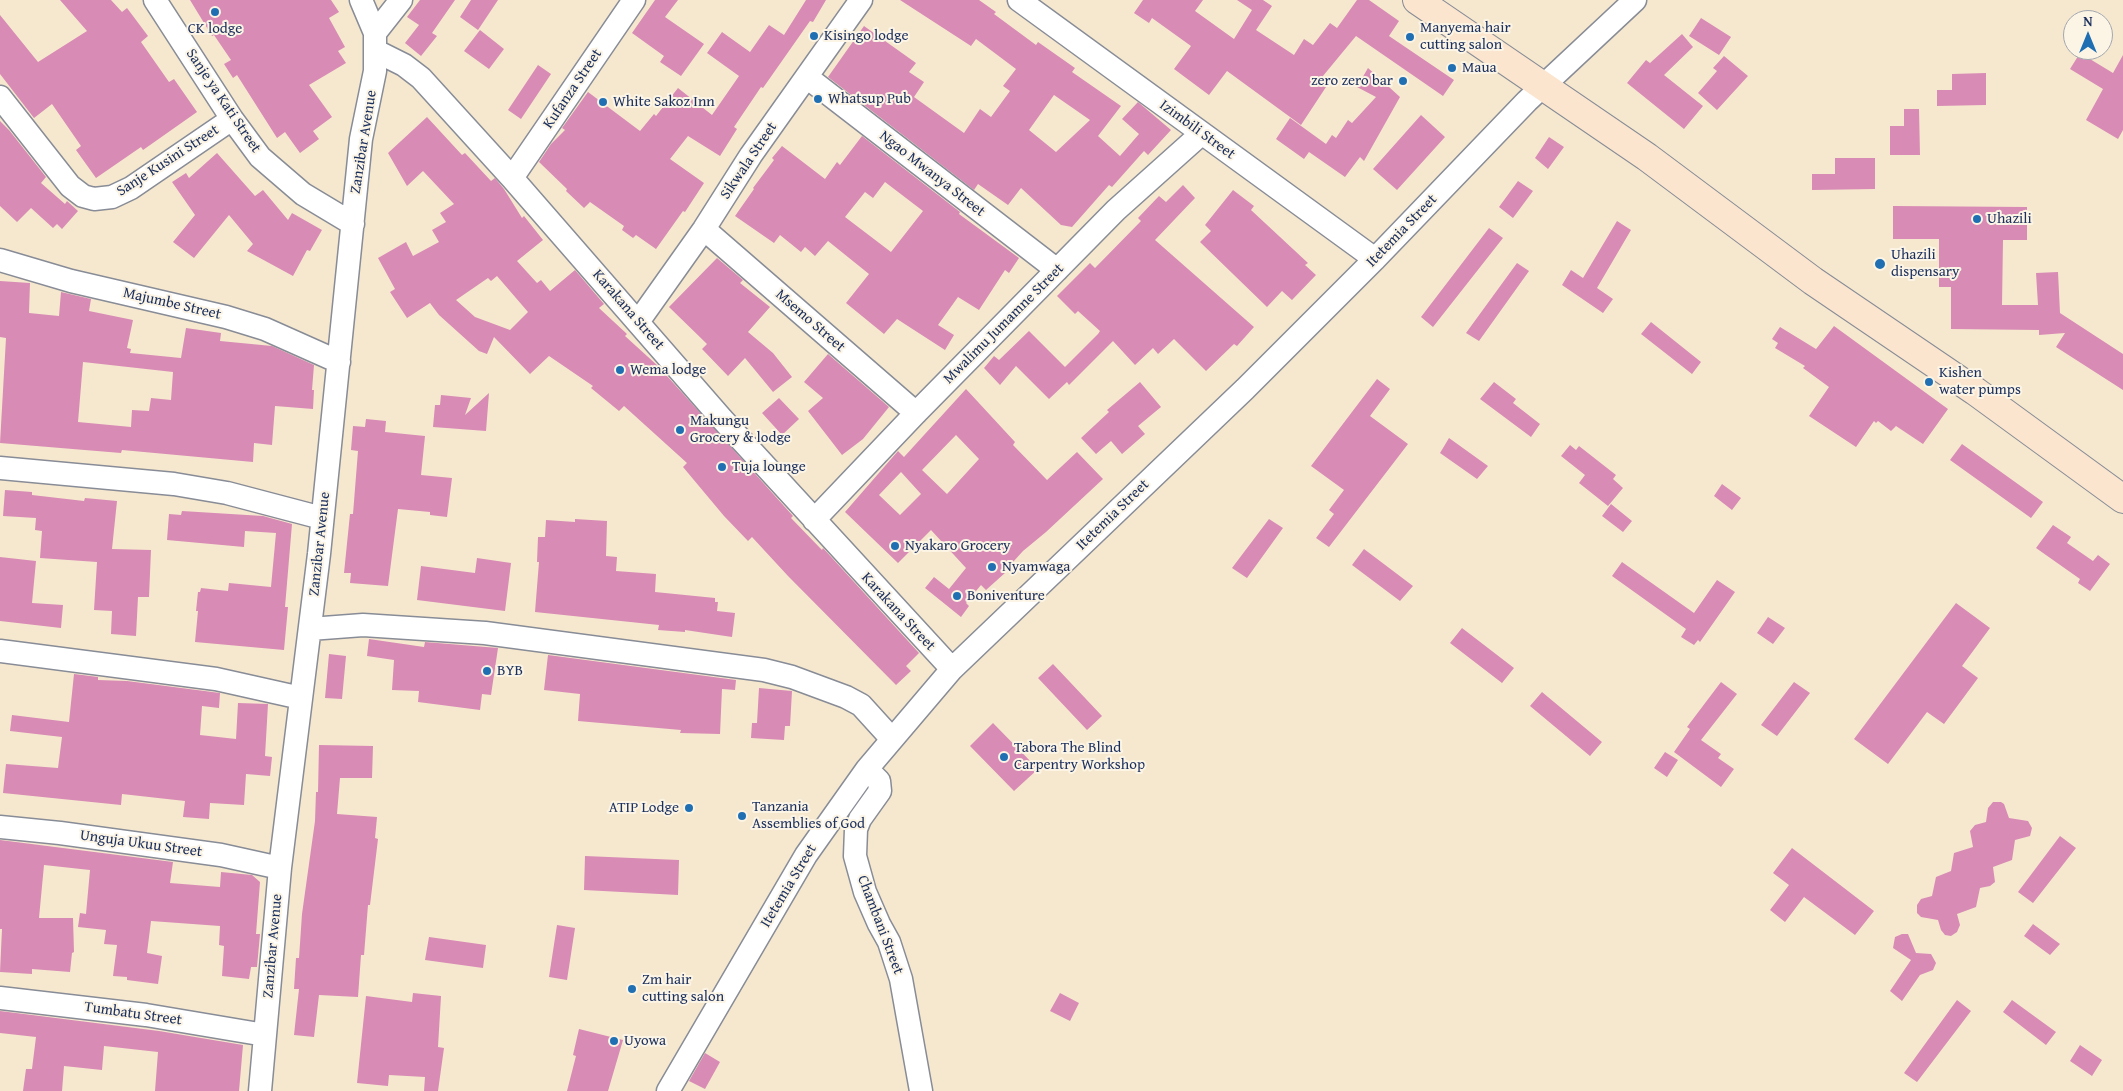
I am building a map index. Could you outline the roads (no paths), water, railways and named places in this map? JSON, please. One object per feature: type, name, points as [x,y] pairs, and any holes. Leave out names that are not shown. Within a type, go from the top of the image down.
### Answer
[{"type":"main road","points":[[1417,0],[1648,157],[1813,281],[1974,391],[2123,499]]},
{"type":"street","name":"Sanje ya Kati Street","points":[[155,0],[232,119],[260,157],[303,194],[353,224]]},
{"type":"street","name":"Zanzibar Avenue","points":[[260,1091],[280,868],[310,630],[361,140],[375,71],[375,42],[361,0]]},
{"type":"street","points":[[375,42],[400,0]]},
{"type":"street","name":"Kufanza Street","points":[[512,178],[634,0]]},
{"type":"street","name":"Sikwala Street","points":[[638,322],[704,229],[751,156],[808,78],[861,0]]},
{"type":"street","name":"Izimbili Street","points":[[1019,0],[1201,134],[1376,259]]},
{"type":"street","name":"Itetemia Street","points":[[668,1091],[806,856],[891,738],[952,669],[1245,389],[1376,259],[1527,102],[1635,0]]},
{"type":"street","name":"Karakana Street","points":[[375,42],[421,78],[512,178],[814,520],[952,669]]},
{"type":"street","name":"Ngao Mwanya Street","points":[[808,78],[1057,270]]},
{"type":"street","name":"Sanje Kusini Street","points":[[0,97],[70,186],[83,196],[94,199],[112,197],[131,188],[232,119]]},
{"type":"street","name":"Mwalimu Jumamne Street","points":[[814,520],[916,413],[1116,210],[1201,134]]},
{"type":"street","name":"Msemo Street","points":[[704,229],[916,413]]},
{"type":"street","name":"Majumbe Street","points":[[0,260],[71,281],[226,317],[265,329],[339,362]]},
{"type":"street","points":[[0,468],[183,485],[227,493],[322,518]]},
{"type":"street","points":[[310,630],[363,625],[485,633],[764,670],[792,677],[846,697],[861,705],[891,738]]},
{"type":"street","points":[[0,651],[216,679],[301,698]]},
{"type":"street","name":"Chambani Street","points":[[867,770],[879,781],[880,791],[860,819],[856,830],[855,856],[865,892],[889,942],[901,980],[921,1091]]},
{"type":"street","name":"Unguja Ukuu Street","points":[[0,827],[60,833],[222,855],[280,868]]},
{"type":"street","name":"Tumbatu Street","points":[[0,998],[146,1015],[265,1035]]},
{"type":"place","name":"CK lodge","points":[[215,12]]},
{"type":"place","name":"Kisingo lodge","points":[[814,36]]},
{"type":"place","name":"Manyema hair cutting salon","points":[[1410,37]]},
{"type":"place","name":"Maua","points":[[1452,68]]},
{"type":"place","name":"zero zero bar","points":[[1403,81]]},
{"type":"place","name":"Whatsup Pub","points":[[818,99]]},
{"type":"place","name":"White Sakoz Inn","points":[[603,102]]},
{"type":"place","name":"Uhazili","points":[[1977,219]]},
{"type":"place","name":"Uhazili dispensary","points":[[1880,264]]},
{"type":"place","name":"Wema lodge","points":[[620,370]]},
{"type":"place","name":"Kishen water pumps","points":[[1929,382]]},
{"type":"place","name":"Makungu Grocery & lodge","points":[[680,430]]},
{"type":"place","name":"Tuja lounge","points":[[722,467]]},
{"type":"place","name":"Nyakaro Grocery","points":[[895,546]]},
{"type":"place","name":"Nyamwaga","points":[[992,567]]},
{"type":"place","name":"Boniventure","points":[[957,596]]},
{"type":"place","name":"BYB","points":[[487,671]]},
{"type":"place","name":"Tabora The Blind Carpentry Workshop","points":[[1004,757]]},
{"type":"place","name":"ATIP Lodge","points":[[689,808]]},
{"type":"place","name":"Tanzania Assemblies of God","points":[[742,816]]},
{"type":"place","name":"Zm hair cutting salon","points":[[632,989]]},
{"type":"place","name":"Uyowa","points":[[614,1041]]}]
